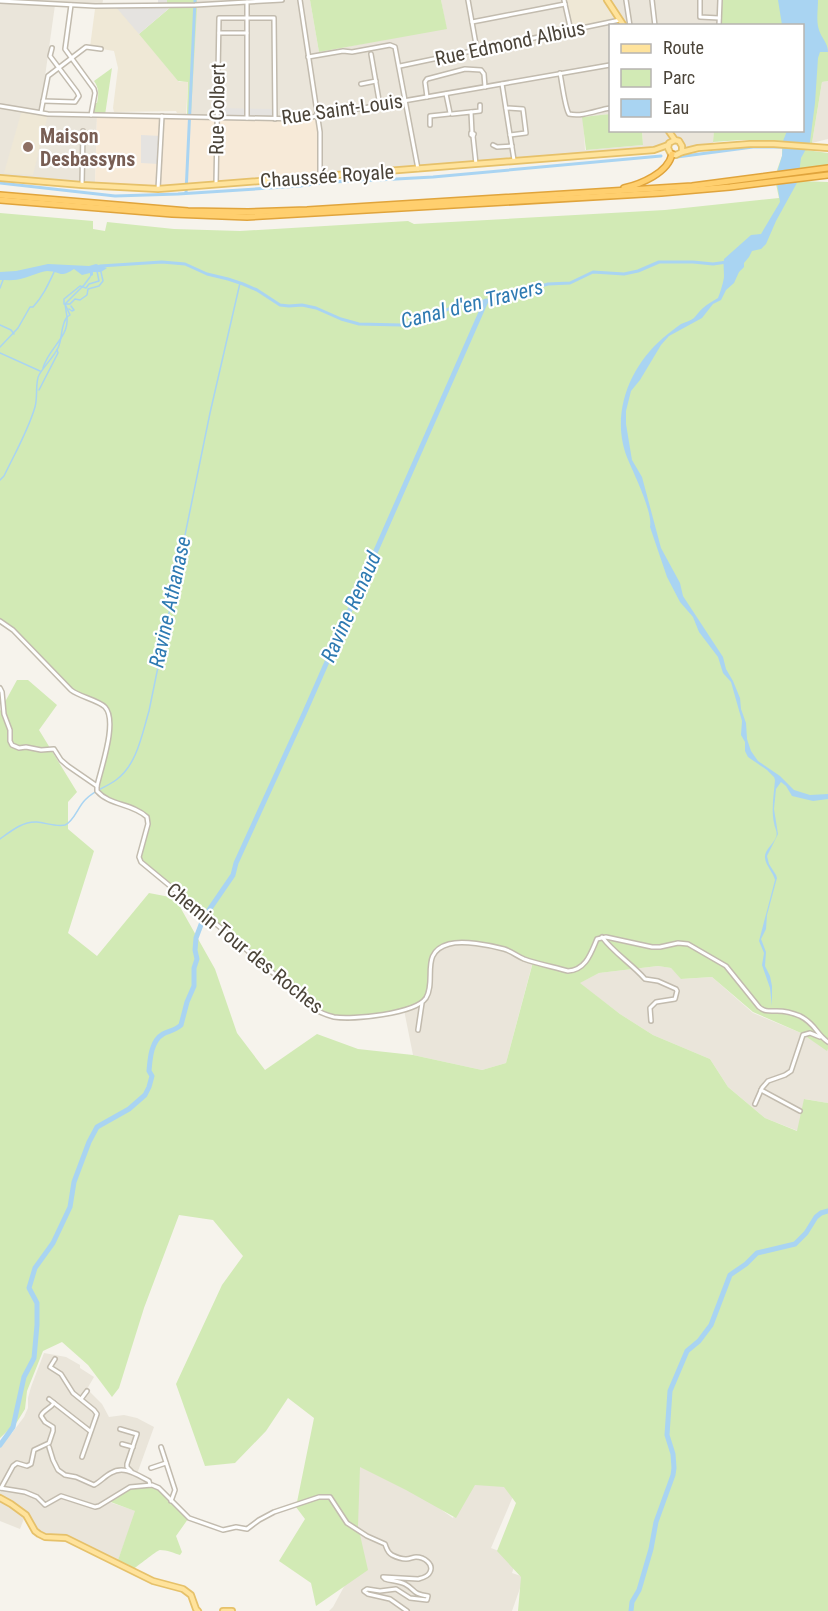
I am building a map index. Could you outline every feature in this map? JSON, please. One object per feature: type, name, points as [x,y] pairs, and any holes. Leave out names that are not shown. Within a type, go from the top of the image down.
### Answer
[{"type":"highway","points":[[604,191],[645,181],[671,160],[671,154]]},
{"type":"highway","points":[[0,200],[172,214],[247,217],[650,194],[730,187],[828,168]]},
{"type":"highway","points":[[0,195],[181,210],[248,212],[692,186],[827,175]]},
{"type":"main road","points":[[607,0],[622,23]]},
{"type":"main road","points":[[668,132],[671,154],[698,148],[774,144],[828,150]]},
{"type":"main road","points":[[671,143],[679,141],[698,148]]},
{"type":"main road","name":"Chaussée Royale","points":[[0,178],[158,189],[654,150],[671,143]]},
{"type":"main road","points":[[682,144],[682,152]]},
{"type":"main road","name":"Chaussée Royale","points":[[654,150],[671,154]]},
{"type":"main road","points":[[0,1498],[26,1515],[39,1534],[45,1537],[66,1538],[153,1581],[183,1589],[191,1595],[198,1611]]},
{"type":"main road","points":[[223,1611],[232,1611]]},
{"type":"street","points":[[164,0],[164,5]]},
{"type":"street","points":[[0,1],[71,5],[164,5],[282,0]]},
{"type":"street","points":[[300,0],[321,136],[320,177]]},
{"type":"street","points":[[468,0],[477,50]]},
{"type":"street","points":[[626,0],[630,24]]},
{"type":"street","points":[[652,0],[655,24]]},
{"type":"street","points":[[700,0],[700,17],[719,18]]},
{"type":"street","points":[[719,24],[720,0]]},
{"type":"street","points":[[247,2],[247,118]]},
{"type":"street","points":[[472,22],[565,2],[571,31]]},
{"type":"street","points":[[71,5],[65,49],[94,89],[91,115]]},
{"type":"street","name":"Rue Colbert","points":[[216,184],[219,18],[248,18]]},
{"type":"street","points":[[248,18],[274,18],[275,119]]},
{"type":"street","name":"Rue Edmond Albius","points":[[622,23],[628,18]]},
{"type":"street","name":"Rue Edmond Albius","points":[[400,66],[609,25]]},
{"type":"street","points":[[219,33],[248,33]]},
{"type":"street","points":[[308,57],[390,45],[395,47],[418,169]]},
{"type":"street","points":[[41,113],[48,76],[86,47],[101,49]]},
{"type":"street","points":[[43,101],[75,102],[78,100],[77,92],[50,56],[52,48]]},
{"type":"street","points":[[371,54],[380,106]]},
{"type":"street","name":"Rue Saint-Louis","points":[[0,106],[41,113],[300,119],[609,65]]},
{"type":"street","points":[[427,97],[425,82],[428,79],[465,69],[481,70],[485,87]]},
{"type":"street","points":[[560,74],[565,93],[566,111],[569,114],[577,115],[609,108]]},
{"type":"street","points":[[361,84],[376,81]]},
{"type":"street","points":[[502,84],[514,162]]},
{"type":"street","points":[[446,94],[450,114]]},
{"type":"street","points":[[430,125],[430,116],[480,111],[480,105]]},
{"type":"street","points":[[506,108],[523,109],[526,133],[510,135]]},
{"type":"street","points":[[471,112],[476,165]]},
{"type":"street","points":[[158,189],[162,116]]},
{"type":"street","points":[[82,185],[83,131]]},
{"type":"street","points":[[494,145],[497,147],[512,146]]},
{"type":"street","points":[[0,621],[13,630],[77,695],[100,703],[107,708],[110,730],[97,786],[61,760],[54,749],[41,750],[12,745],[0,688]]},
{"type":"street","name":"Chemin Tour des Roches","points":[[97,786],[97,791],[103,797],[136,809],[147,817],[148,824],[139,857],[141,862],[233,938],[312,1008],[335,1017],[361,1017],[414,1008],[422,1003]]},
{"type":"street","points":[[602,937],[645,979],[658,981],[676,989],[675,999],[656,1002],[650,1008],[651,1021]]},
{"type":"street","points":[[418,1030],[422,1003],[429,991],[430,963],[442,946],[462,942],[505,949],[522,958],[573,971],[588,961],[597,939],[602,937],[652,947],[678,943],[688,944],[726,966],[763,1011],[781,1011],[797,1015],[811,1022],[828,1042]]},
{"type":"street","points":[[755,1104],[761,1089],[768,1081],[785,1076],[791,1071],[803,1035],[822,1037]]},
{"type":"street","points":[[761,1089],[800,1111]]},
{"type":"street","points":[[55,1359],[50,1367],[61,1374],[70,1389],[97,1414],[81,1457]]},
{"type":"street","points":[[81,1399],[87,1392]]},
{"type":"street","points":[[49,1399],[90,1431]]},
{"type":"street","points":[[54,1403],[41,1416],[53,1427],[49,1443],[34,1450],[31,1464],[27,1466],[17,1463],[13,1466],[1,1488],[25,1492],[37,1497],[45,1505],[61,1496],[95,1507],[130,1487],[150,1485],[159,1488],[189,1518],[223,1530],[236,1527],[247,1529],[274,1512],[319,1497],[330,1497],[347,1523],[385,1544],[392,1555],[405,1559],[423,1558],[431,1566],[428,1575],[418,1579],[383,1577],[408,1585],[418,1595],[428,1596],[427,1600],[410,1598],[396,1589],[380,1591],[367,1588],[364,1591],[390,1599],[407,1611]]},
{"type":"street","points":[[120,1429],[137,1434],[127,1466],[135,1474]]},
{"type":"street","points":[[122,1444],[133,1447]]},
{"type":"street","points":[[49,1447],[55,1466],[65,1475],[76,1477],[92,1485],[117,1470],[126,1470],[149,1481],[150,1485]]},
{"type":"street","points":[[161,1447],[175,1490],[171,1501]]},
{"type":"street","points":[[151,1468],[166,1463]]},
{"type":"shaded area","points":[[0,0],[103,0],[102,6],[55,5],[40,112],[97,115],[95,186],[0,178]]},
{"type":"shaded area","points":[[158,0],[167,0],[167,5],[173,5],[139,34],[115,6],[158,5]]},
{"type":"shaded area","points":[[195,0],[310,0],[319,52],[446,28],[441,0],[720,0],[719,24],[609,24],[609,114],[583,117],[585,150],[643,145],[642,132],[714,132],[713,147],[681,148],[670,142],[654,150],[320,177],[300,119],[189,117]]},
{"type":"shaded area","points":[[566,0],[603,0],[617,20],[572,29]]},
{"type":"shaded area","points":[[95,9],[119,9],[179,82],[188,81],[186,114],[176,111],[114,112],[118,68],[114,51],[90,47]]},
{"type":"shaded area","points":[[828,81],[828,139],[812,143],[822,82]]},
{"type":"shaded area","points":[[217,108],[275,109],[275,119],[217,118]]},
{"type":"shaded area","points":[[22,110],[48,114],[33,175],[4,173]]},
{"type":"shaded area","points":[[97,115],[300,119],[317,117],[320,132],[320,177],[158,189],[95,186]]},
{"type":"shaded area","points":[[141,135],[161,136],[159,164],[141,163]]},
{"type":"shaded area","points":[[462,942],[505,949],[533,961],[506,1063],[482,1070],[413,1055],[404,1010],[435,953],[442,946]]},
{"type":"shaded area","points":[[658,966],[671,968],[682,979],[712,977],[753,1013],[801,1033],[828,1049],[828,1103],[805,1099],[798,1131],[765,1118],[728,1087],[710,1059],[653,1035],[579,983],[599,973]]},
{"type":"shaded area","points":[[44,1353],[66,1357],[94,1377],[87,1389],[102,1404],[109,1417],[124,1415],[137,1418],[154,1427],[137,1474],[133,1471],[132,1473],[149,1481],[150,1485],[109,1502],[136,1511],[117,1563],[73,1540],[39,1534],[25,1516],[20,1529],[0,1521],[0,1444],[24,1417],[28,1408],[31,1387]]},
{"type":"shaded area","points":[[360,1452],[453,1518],[476,1468],[517,1487],[491,1548],[517,1558],[512,1573],[524,1577],[512,1611],[329,1611],[358,1561],[347,1523]]},
{"type":"green space","points":[[167,0],[197,0],[194,7],[197,8],[191,114],[187,114],[188,82],[178,81],[139,34],[172,6],[167,5]]},
{"type":"green space","points":[[310,0],[441,0],[447,29],[319,52]]},
{"type":"green space","points":[[720,0],[828,0],[828,81],[822,82],[812,143],[806,150],[828,153],[828,165],[800,169],[799,181],[828,182],[828,1049],[827,1051],[801,1033],[753,1012],[712,977],[681,979],[671,968],[658,966],[599,973],[580,983],[620,1014],[653,1035],[710,1059],[728,1087],[765,1118],[797,1131],[804,1099],[828,1103],[828,1611],[518,1611],[521,1577],[497,1551],[516,1503],[504,1487],[475,1485],[456,1518],[360,1467],[358,1526],[368,1570],[316,1606],[311,1583],[279,1561],[305,1519],[296,1507],[314,1418],[288,1398],[266,1431],[235,1463],[205,1466],[176,1384],[222,1285],[243,1256],[213,1220],[179,1215],[144,1308],[119,1388],[112,1397],[88,1365],[62,1342],[43,1351],[27,1391],[25,1409],[17,1422],[0,1438],[0,711],[17,680],[28,680],[57,705],[39,730],[77,792],[68,802],[68,829],[94,851],[68,933],[97,956],[149,893],[175,898],[215,969],[237,1033],[265,1070],[317,1034],[358,1049],[413,1055],[482,1070],[506,1063],[533,962],[508,950],[490,945],[454,943],[441,947],[432,957],[430,988],[428,994],[416,1006],[372,1016],[334,1017],[312,1008],[139,860],[148,819],[141,811],[109,800],[97,791],[110,730],[110,718],[104,706],[77,695],[13,630],[0,621],[0,213],[93,221],[93,229],[105,231],[107,222],[174,229],[240,231],[665,210],[779,198],[776,184],[777,170],[782,156],[782,141],[713,142],[714,132],[804,132],[804,24],[719,24]]},
{"type":"green space","points":[[112,68],[105,115],[91,115],[93,103],[97,103],[98,97],[98,89],[94,81]]},
{"type":"green space","points":[[609,114],[609,132],[642,132],[643,145],[586,150],[582,117]]},
{"type":"green space","points":[[155,1486],[188,1519],[176,1536],[182,1552],[180,1555],[160,1550],[132,1570],[117,1563],[135,1511],[108,1501],[130,1487]]},
{"type":"water","points":[[778,0],[818,0],[818,27],[828,52],[820,52],[818,58],[810,142],[801,158],[798,181],[766,244],[761,249],[752,251],[734,283],[726,290],[721,300],[713,304],[702,318],[669,336],[661,345],[631,391],[626,411],[632,460],[642,477],[661,548],[680,583],[683,596],[723,657],[726,669],[740,698],[751,751],[758,761],[780,776],[794,790],[810,795],[828,794],[828,799],[813,801],[792,796],[781,782],[776,789],[774,809],[778,834],[775,840],[777,832],[773,812],[774,777],[748,757],[741,735],[742,721],[731,682],[723,673],[718,657],[699,632],[693,617],[680,602],[667,577],[650,527],[646,504],[623,445],[621,428],[625,395],[640,364],[663,338],[681,324],[694,318],[700,310],[718,298],[724,278],[724,259],[751,235],[761,234],[780,202],[776,176],[782,156],[783,141],[787,132],[804,132],[804,24],[782,24]]},
{"type":"water","points":[[48,264],[89,266],[96,264],[107,268],[101,272],[93,272],[90,277],[90,273],[82,275],[74,269],[63,274],[47,271],[18,280],[0,280],[0,272]]},
{"type":"water","points":[[775,840],[767,856],[777,878],[767,915],[766,929],[761,939],[766,952],[765,966],[772,986],[772,1006],[770,988],[762,965],[764,953],[759,941],[775,880],[767,864],[766,852]]},
{"type":"waterway","points":[[186,193],[195,0]]},
{"type":"waterway","points":[[677,157],[753,147],[782,147]]},
{"type":"waterway","points":[[0,183],[115,196],[178,194],[328,182],[433,177],[661,156]]},
{"type":"waterway","name":"Canal d'en Travers","points":[[100,266],[162,262],[185,264],[207,274],[257,290],[280,305],[302,305],[316,308],[359,324],[401,325],[425,321],[460,303],[500,298],[548,284],[570,283],[593,272],[624,274],[659,262],[713,264],[727,262]]},
{"type":"waterway","points":[[64,304],[64,299],[80,286],[86,288],[89,284],[99,281],[97,271]]},
{"type":"waterway","points":[[0,347],[18,328],[30,307],[33,307],[40,299],[54,272]]},
{"type":"waterway","points":[[43,368],[65,331],[67,317],[70,315],[65,304],[70,304],[75,299],[80,300],[87,295],[88,289],[99,286],[103,281],[101,272]]},
{"type":"waterway","points":[[0,480],[32,416],[39,375],[60,344],[63,324],[67,317],[65,304],[90,277]]},
{"type":"waterway","points":[[0,288],[3,280]]},
{"type":"waterway","name":"Ravine Athanase","points":[[0,839],[27,823],[65,825],[88,797],[123,774],[134,758],[149,711],[210,413],[240,283]]},
{"type":"waterway","name":"Ravine Renaud","points":[[209,910],[233,875],[236,863],[486,301]]},
{"type":"waterway","points":[[69,309],[74,310],[71,306]]},
{"type":"waterway","points":[[0,325],[14,334]]},
{"type":"waterway","points":[[39,390],[58,353],[57,350]]},
{"type":"waterway","points":[[0,353],[40,371]]},
{"type":"waterway","name":"Ravine Renaud","points":[[0,1445],[13,1427],[24,1377],[34,1358],[37,1303],[29,1288],[35,1268],[53,1243],[70,1207],[74,1182],[97,1127],[129,1109],[145,1095],[152,1076],[149,1071],[150,1061],[156,1041],[163,1034],[181,1025],[194,986],[194,968],[197,959],[196,938],[202,922]]},
{"type":"waterway","points":[[631,1611],[632,1602],[639,1590],[651,1549],[656,1522],[673,1475],[673,1454],[667,1435],[670,1391],[687,1351],[699,1341],[711,1325],[730,1275],[757,1253],[795,1244],[806,1233],[816,1217],[828,1211]]},
{"type":"place","name":"Maison Desbassyns","points":[[28,147]]}]
